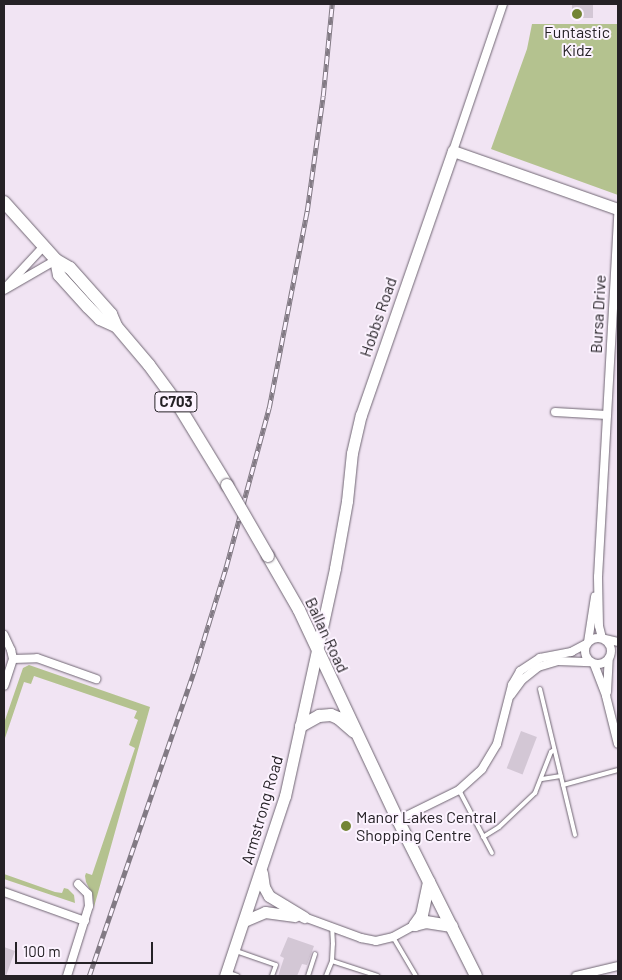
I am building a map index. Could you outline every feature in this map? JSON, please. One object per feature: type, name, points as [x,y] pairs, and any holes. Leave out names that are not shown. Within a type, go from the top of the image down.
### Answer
[{"type":"main road","name":"Ballan Road","points":[[4,202],[56,260],[59,274],[100,319],[116,326],[177,403],[299,610],[398,820],[476,976]]},
{"type":"main road","points":[[301,726],[319,716],[331,716],[338,718],[358,735]]},
{"type":"main road","points":[[414,925],[424,909],[429,882]]},
{"type":"main road","points":[[414,925],[426,922],[452,926]]},
{"type":"street","name":"Hobbs Road","points":[[318,650],[340,544],[352,453],[361,415],[502,4]]},
{"type":"street","points":[[452,151],[618,209]]},
{"type":"street","name":"Bursa Drive","points":[[604,639],[599,626],[598,578],[618,215]]},
{"type":"street","points":[[4,290],[44,246]]},
{"type":"street","points":[[4,290],[56,260]]},
{"type":"street","points":[[555,412],[607,415]]},
{"type":"street","name":"Bursa Drive","points":[[587,643],[598,578]]},
{"type":"street","points":[[4,634],[13,659],[4,686]]},
{"type":"street","points":[[398,820],[459,790],[482,769],[492,754],[500,735],[514,679],[529,663],[540,658],[571,652],[593,638],[618,642]]},
{"type":"street","points":[[604,639],[610,645],[606,696]]},
{"type":"street","points":[[587,643],[584,652],[592,663],[606,696],[618,744]]},
{"type":"street","name":"Armstrong Road","points":[[230,975],[234,951],[262,871],[285,796],[318,650]]},
{"type":"street","points":[[510,696],[522,680],[538,667],[558,661],[600,664],[618,654]]},
{"type":"street","points":[[13,659],[37,658],[96,679]]},
{"type":"street","points":[[262,871],[264,887],[269,896],[304,917],[362,938],[376,941],[392,937],[414,925]]},
{"type":"street","points":[[67,976],[85,921],[89,900],[84,888],[78,884]]},
{"type":"street","points":[[4,892],[85,921]]},
{"type":"street","points":[[244,921],[265,912],[304,917]]},
{"type":"street","points":[[576,976],[618,966]]},
{"type":"lane","points":[[540,689],[575,835]]},
{"type":"lane","points":[[483,837],[499,827],[535,793],[551,752],[554,750]]},
{"type":"lane","points":[[563,785],[618,770]]},
{"type":"lane","points":[[542,779],[561,776]]},
{"type":"lane","points":[[459,790],[492,853]]},
{"type":"lane","points":[[326,976],[332,961],[332,927]]},
{"type":"lane","points":[[392,937],[416,976]]},
{"type":"lane","points":[[234,951],[276,965],[272,976]]},
{"type":"lane","points":[[308,976],[315,954]]},
{"type":"lane","points":[[332,961],[378,976]]},
{"type":"green space","points":[[532,24],[618,24],[618,195],[491,149],[527,49]]},
{"type":"green space","points":[[29,665],[150,707],[94,907],[93,896],[85,876],[86,873],[92,875],[135,748],[129,745],[138,720],[134,718],[137,711],[34,676],[31,684],[24,682],[4,741],[4,723],[23,668]]},
{"type":"green space","points":[[4,874],[55,892],[62,893],[64,888],[68,889],[74,895],[75,903],[4,879]]},
{"type":"building","points":[[572,4],[593,4],[593,18],[572,18]]},
{"type":"building","points":[[521,731],[537,737],[523,774],[507,768]]},
{"type":"building","points":[[288,937],[314,946],[307,965],[302,964],[297,976],[278,976],[284,958],[280,956]]},
{"type":"building","points":[[4,947],[15,951],[6,976],[4,976]]},
{"type":"railway","points":[[89,976],[194,671],[226,567],[269,408],[307,211],[323,96],[332,4]]},
{"type":"place","name":"Funtastic Kidz","points":[[577,14]]},
{"type":"place","name":"Manor Lakes Central Shopping Centre","points":[[346,826]]}]
